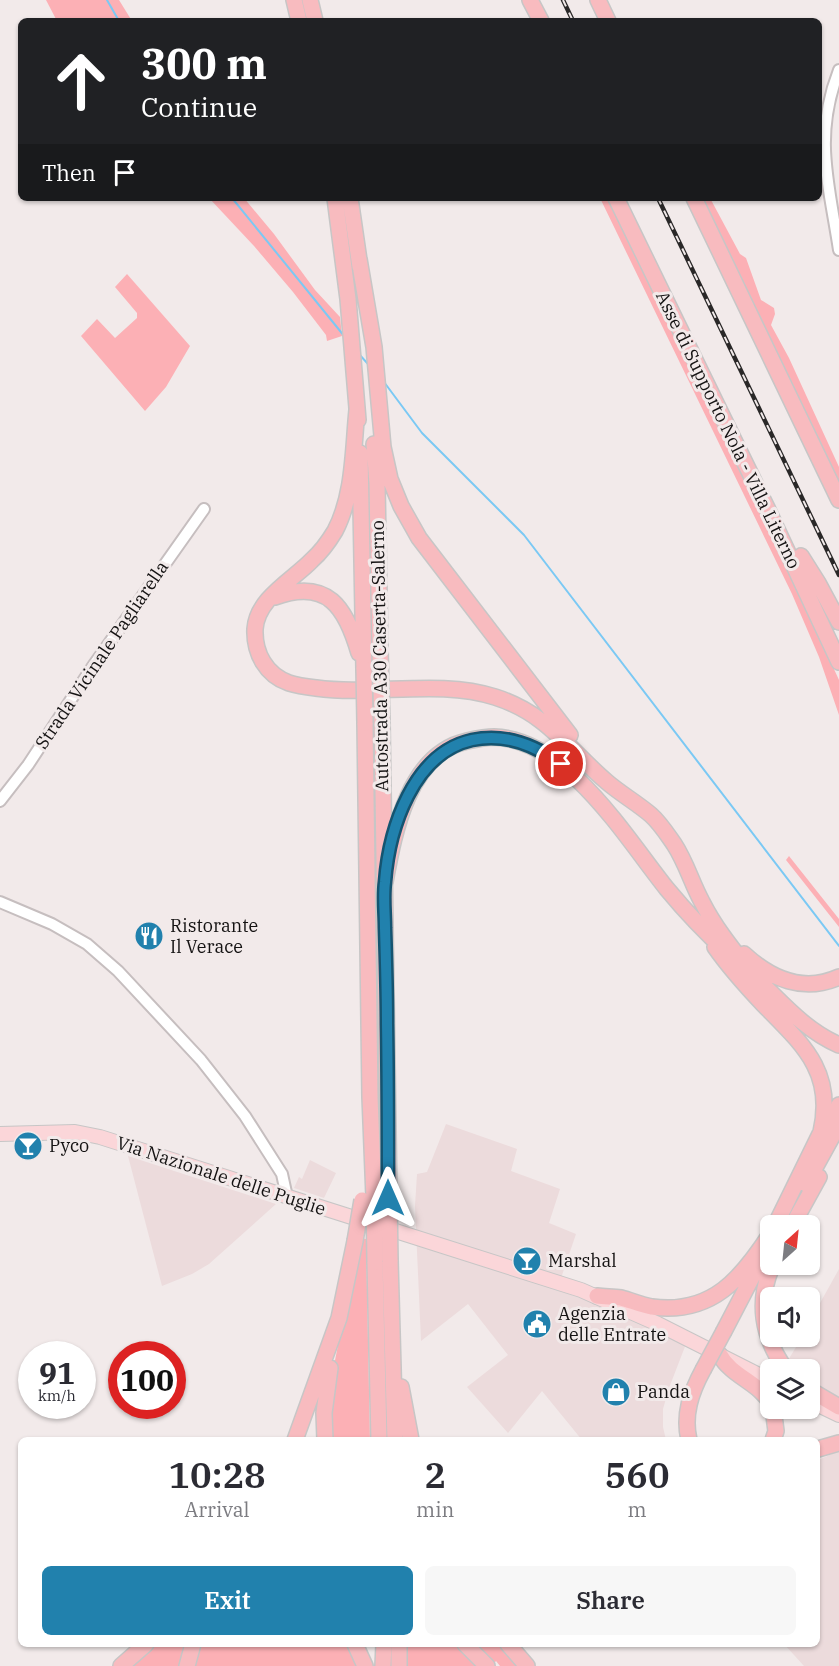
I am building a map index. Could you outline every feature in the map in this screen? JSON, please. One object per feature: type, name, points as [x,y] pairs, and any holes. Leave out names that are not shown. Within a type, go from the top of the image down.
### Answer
[{"type":"highway","points":[[294,0],[298,18]]},
{"type":"highway","points":[[310,0],[314,18]]},
{"type":"highway","points":[[598,0],[607,18]]},
{"type":"highway","points":[[527,7],[537,18]]},
{"type":"highway","name":"Autostrada A30 Caserta-Salerno","points":[[335,201],[348,299],[362,482],[371,1119],[375,1199],[392,1345],[394,1437]]},
{"type":"highway","points":[[350,201],[370,344],[375,402],[390,479],[401,506],[419,538],[592,767]]},
{"type":"highway","name":"Asse di Supporto Nola - Villa Literno","points":[[617,201],[762,498],[839,663]]},
{"type":"highway","name":"Asse di Supporto Nola - Villa Literno","points":[[628,201],[839,639]]},
{"type":"highway","points":[[695,201],[839,500]]},
{"type":"highway","name":"Autostrada A30 Caserta-Salerno","points":[[375,402],[385,882],[375,1199]]},
{"type":"highway","points":[[357,410],[349,486],[338,525],[313,560],[261,608],[255,629],[258,653],[269,671],[288,683],[299,686],[347,691],[436,689],[472,691],[510,702],[544,722],[615,790],[652,817],[676,846],[702,902],[722,957],[754,995],[805,1048],[819,1072],[824,1118],[802,1173],[781,1215]]},
{"type":"highway","points":[[801,556],[839,622]]},
{"type":"highway","points":[[270,599],[301,590],[312,591],[335,604],[350,624],[364,669]]},
{"type":"highway","points":[[385,882],[395,829],[420,775],[431,762],[442,752],[460,742],[495,737],[519,742],[550,756],[572,772],[598,800],[672,894],[710,928],[747,956],[776,977],[793,983],[818,984],[838,977]]},
{"type":"highway","points":[[569,745],[598,800]]},
{"type":"highway","points":[[710,928],[799,1021],[839,1045]]},
{"type":"highway","points":[[802,1173],[812,1160],[839,1105]]},
{"type":"highway","points":[[788,1215],[839,1124]]},
{"type":"highway","points":[[817,1180],[839,1130]]},
{"type":"highway","points":[[798,1215],[839,1143]]},
{"type":"highway","points":[[325,1437],[324,1413],[327,1386],[355,1241],[375,1199]]},
{"type":"highway","points":[[597,1296],[670,1308],[705,1301],[734,1282],[746,1270],[760,1249]]},
{"type":"highway","name":"Autostrada A30 Caserta-Salerno","points":[[379,1437],[382,1261]]},
{"type":"highway","points":[[688,1437],[688,1408],[693,1390],[724,1331],[760,1274]]},
{"type":"highway","points":[[765,1275],[762,1311],[768,1339],[780,1359]]},
{"type":"highway","points":[[296,1437],[339,1318]]},
{"type":"highway","points":[[392,1345],[410,1437]]},
{"type":"highway","points":[[720,1355],[723,1362],[760,1391]]},
{"type":"highway","points":[[820,1396],[839,1407]]},
{"type":"highway","points":[[774,1419],[776,1431],[774,1437]]},
{"type":"highway","points":[[820,1448],[839,1443]]},
{"type":"highway","points":[[121,1666],[143,1647]]},
{"type":"highway","points":[[186,1666],[192,1647]]},
{"type":"highway","points":[[356,1647],[365,1666]]},
{"type":"highway","points":[[383,1666],[384,1647]]},
{"type":"highway","points":[[399,1647],[399,1666]]},
{"type":"highway","points":[[468,1647],[487,1666]]},
{"type":"highway","points":[[511,1647],[527,1666]]},
{"type":"main road","name":"Via Nazionale delle Puglie","points":[[0,1134],[75,1132],[100,1137],[597,1296],[760,1375]]},
{"type":"main road","points":[[820,1406],[839,1415]]},
{"type":"street","points":[[839,70],[831,92],[823,133],[824,157],[839,250]]},
{"type":"street","name":"Strada Vicinale Pagliarella","points":[[0,801],[28,765],[93,666],[204,509]]},
{"type":"street","points":[[0,902],[52,924],[87,944],[118,970],[201,1060],[245,1116],[282,1174],[287,1197]]},
{"type":"shaded area","points":[[46,0],[119,0],[130,18],[55,18]]},
{"type":"shaded area","points":[[212,201],[246,201],[315,290],[340,317],[342,336],[327,341],[326,335],[293,292]]},
{"type":"shaded area","points":[[601,201],[609,201],[740,465],[839,680],[839,715],[819,657],[792,594]]},
{"type":"shaded area","points":[[700,201],[712,201],[740,254],[746,258],[761,300],[774,308],[775,314],[771,325],[789,358],[839,467],[839,488]]},
{"type":"shaded area","points":[[127,274],[190,346],[166,387],[145,411],[81,336],[97,319],[115,338],[137,318],[137,313],[115,287]]},
{"type":"shaded area","points":[[789,856],[839,919],[839,927],[786,860]]},
{"type":"shaded area","points":[[446,1124],[517,1149],[511,1171],[560,1189],[549,1223],[576,1234],[557,1290],[612,1309],[686,1344],[663,1409],[665,1437],[580,1437],[542,1391],[508,1433],[467,1387],[508,1355],[468,1304],[421,1341],[415,1206],[417,1174],[427,1172]]},
{"type":"shaded area","points":[[128,1156],[276,1204],[209,1264],[192,1274],[162,1286]]},
{"type":"shaded area","points":[[310,1160],[336,1173],[324,1198],[294,1188],[299,1177],[302,1179]]},
{"type":"shaded area","points":[[359,1238],[366,1239],[370,1437],[328,1437],[330,1386]]},
{"type":"shaded area","points":[[839,1269],[839,1402],[820,1390],[820,1359],[789,1359],[796,1347],[820,1347],[820,1303]]},
{"type":"shaded area","points":[[839,1451],[839,1666],[804,1666],[787,1647],[820,1647],[820,1459]]},
{"type":"shaded area","points":[[145,1647],[185,1647],[180,1666],[124,1666]]},
{"type":"shaded area","points":[[194,1647],[353,1647],[361,1666],[188,1666]]},
{"type":"shaded area","points":[[406,1647],[461,1647],[481,1666],[407,1666]]},
{"type":"shaded area","points":[[473,1647],[506,1647],[522,1666],[500,1666],[496,1661],[492,1666]]},
{"type":"waterway","points":[[107,0],[117,18]]},
{"type":"waterway","points":[[234,201],[345,337]]},
{"type":"waterway","points":[[358,353],[368,364]]},
{"type":"waterway","points":[[384,382],[422,433],[524,535],[839,946]]},
{"type":"railway","points":[[563,0],[572,18]]},
{"type":"railway","points":[[659,201],[839,575]]},
{"type":"place","name":"Ristorante Il Verace","points":[[149,936]]},
{"type":"place","name":"Pyco","points":[[28,1146]]},
{"type":"place","name":"Marshal","points":[[527,1261]]},
{"type":"place","name":"Agenzia delle Entrate","points":[[537,1324]]},
{"type":"place","name":"Panda","points":[[616,1392]]},
{"type":"route","points":[[388,1198],[385,882],[395,829],[402,809],[420,775],[431,762],[442,752],[460,742],[495,737],[519,742],[550,756],[561,764]]}]
